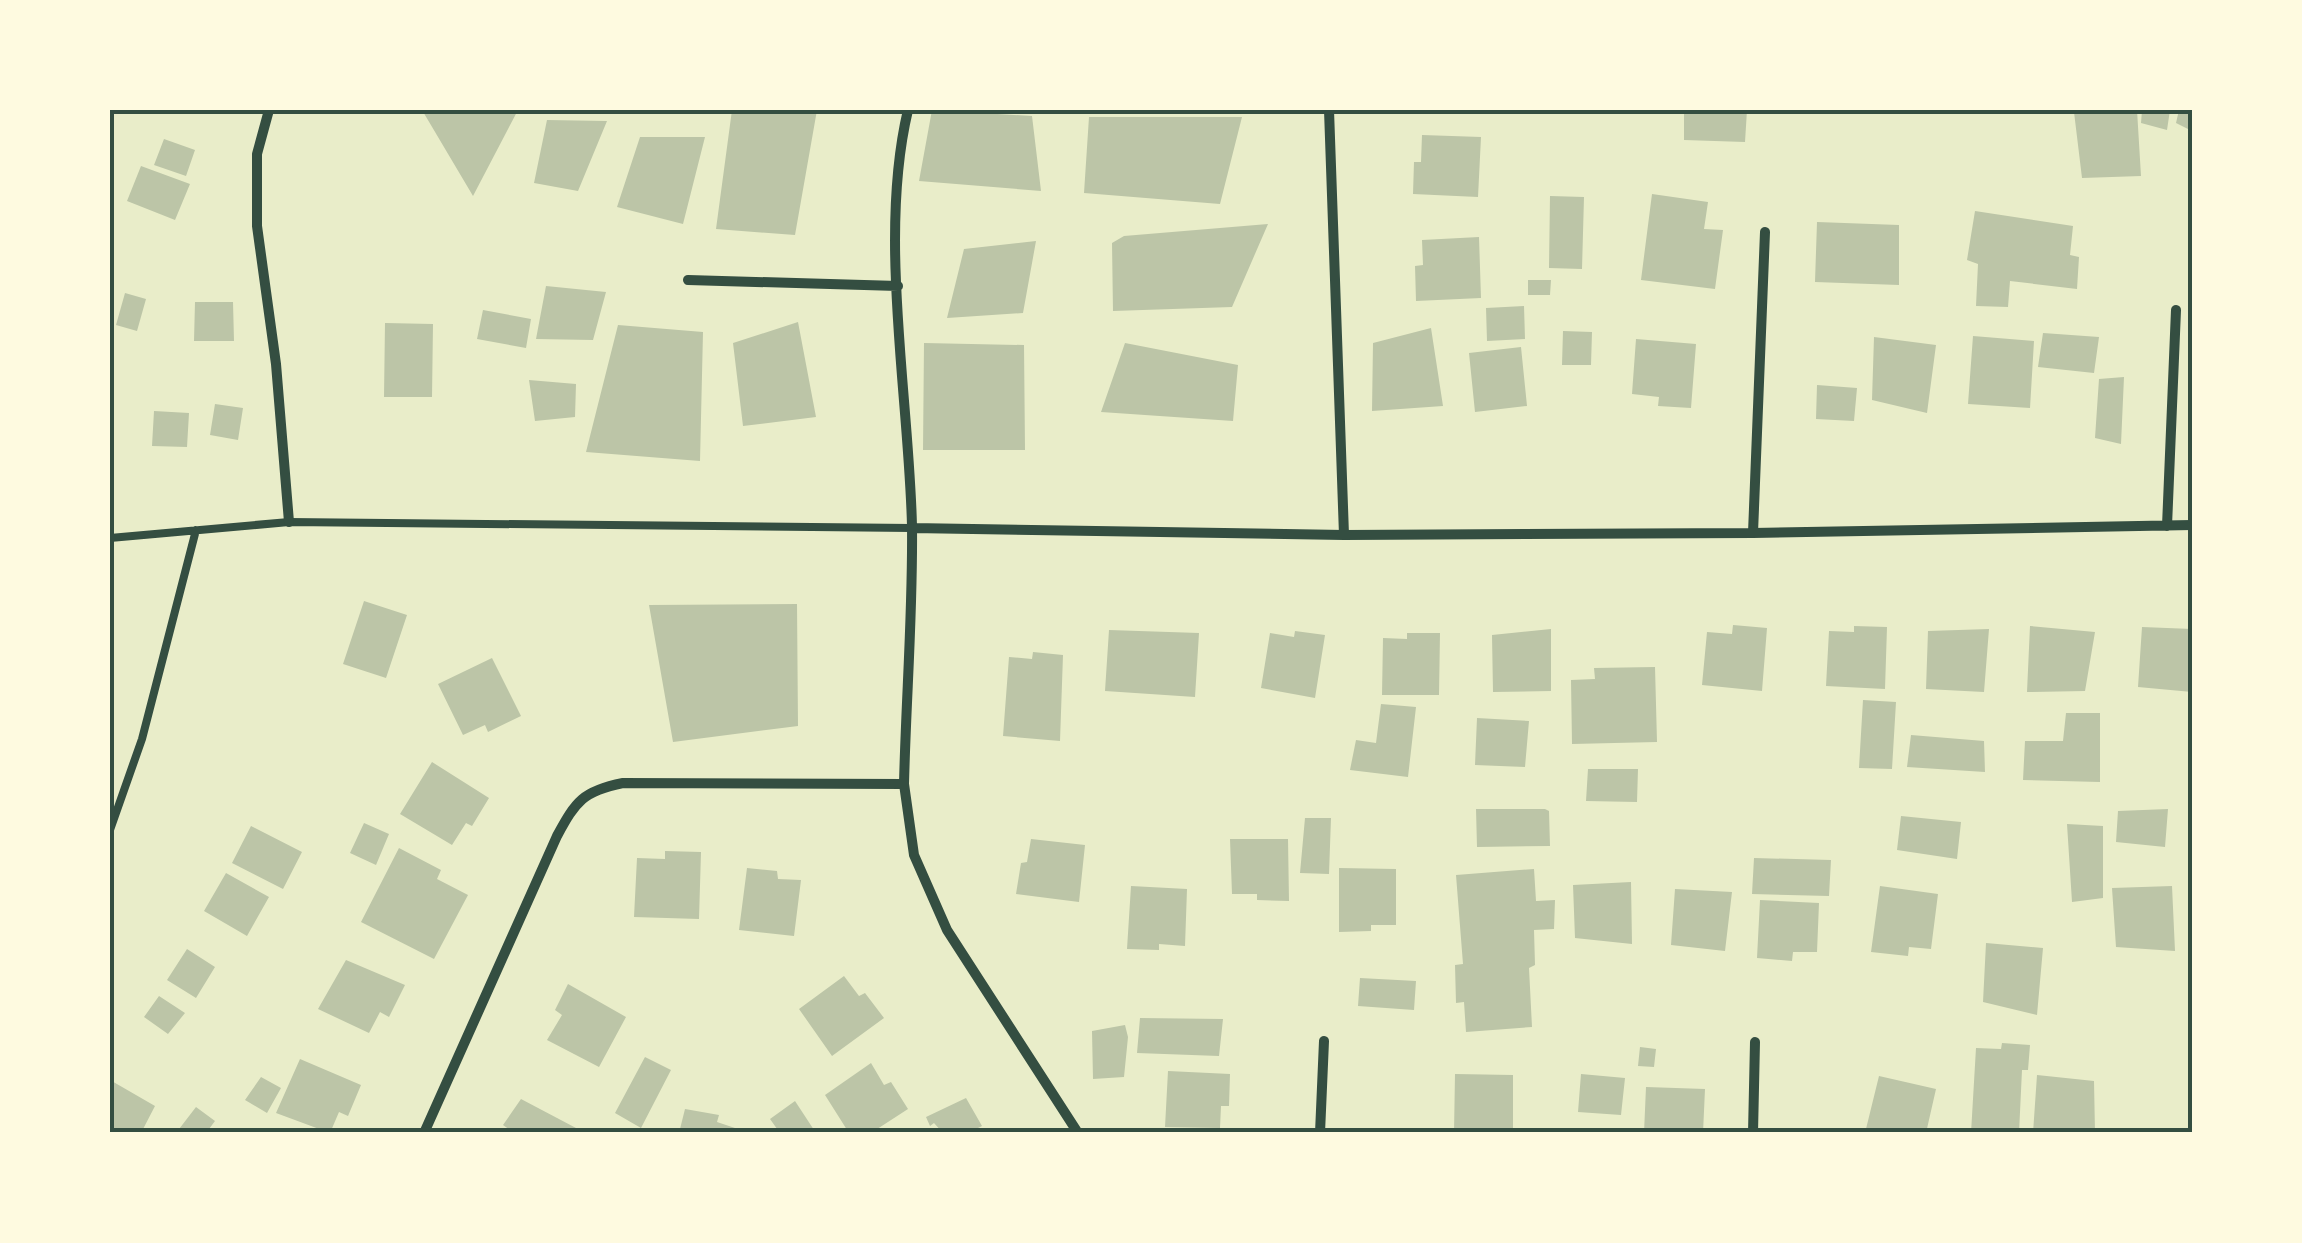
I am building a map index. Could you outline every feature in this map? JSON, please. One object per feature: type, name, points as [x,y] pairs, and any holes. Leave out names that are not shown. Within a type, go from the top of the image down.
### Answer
[{"type":"street","points":[[269,110],[258,154],[257,226],[276,364],[289,522]]},
{"type":"street","points":[[908,110],[897,193],[898,286],[912,528],[904,784],[914,855],[947,930],[1078,1133]]},
{"type":"street","points":[[1328,110],[1344,535]]},
{"type":"street","points":[[1753,533],[1764,232]]},
{"type":"street","points":[[688,280],[898,286]]},
{"type":"street","points":[[2168,526],[2176,310]]},
{"type":"street","points":[[912,528],[1344,535],[2192,525]]},
{"type":"street","points":[[424,1133],[558,836],[572,808],[586,794],[623,783],[904,784]]},
{"type":"street","points":[[1320,1133],[1324,1041]]},
{"type":"street","points":[[1753,1133],[1754,1042]]},
{"type":"lane","points":[[110,538],[289,522],[912,528]]},
{"type":"lane","points":[[110,830],[142,739],[196,530]]},
{"type":"building","points":[[422,110],[518,110],[473,196]]},
{"type":"building","points":[[732,110],[817,110],[795,235],[716,229]]},
{"type":"building","points":[[932,110],[1032,116],[1041,191],[919,181]]},
{"type":"building","points":[[1684,110],[1747,110],[1745,142],[1684,140]]},
{"type":"building","points":[[2137,110],[2141,176],[2082,178],[2074,112]]},
{"type":"building","points":[[2142,110],[2170,110],[2167,130],[2141,123]]},
{"type":"building","points":[[2179,110],[2192,110],[2192,131],[2176,123]]},
{"type":"building","points":[[1089,117],[1242,117],[1220,204],[1084,193]]},
{"type":"building","points":[[547,120],[607,121],[578,191],[534,183]]},
{"type":"building","points":[[1422,135],[1481,137],[1478,197],[1413,194],[1414,162],[1421,162]]},
{"type":"building","points":[[640,137],[705,137],[683,224],[617,207]]},
{"type":"building","points":[[164,139],[195,150],[186,176],[154,165]]},
{"type":"building","points":[[141,166],[190,184],[175,220],[127,201]]},
{"type":"building","points":[[1652,194],[1708,202],[1704,229],[1723,230],[1715,289],[1641,280]]},
{"type":"building","points":[[1550,196],[1584,197],[1582,269],[1549,268]]},
{"type":"building","points":[[1975,211],[2073,226],[2070,255],[2079,257],[2077,289],[2010,281],[2008,307],[1976,306],[1978,264],[1967,260]]},
{"type":"building","points":[[1817,222],[1899,225],[1899,285],[1815,282]]},
{"type":"building","points":[[1268,224],[1232,307],[1113,311],[1112,243],[1124,236]]},
{"type":"building","points":[[1479,237],[1481,298],[1416,301],[1415,266],[1423,265],[1422,240]]},
{"type":"building","points":[[1036,241],[1023,313],[947,318],[964,249]]},
{"type":"building","points":[[1528,280],[1551,280],[1550,295],[1528,295]]},
{"type":"building","points":[[546,286],[606,292],[593,340],[536,339]]},
{"type":"building","points":[[125,293],[146,299],[137,331],[116,325]]},
{"type":"building","points":[[195,302],[233,302],[234,341],[194,341]]},
{"type":"building","points":[[1524,306],[1525,339],[1487,341],[1486,308]]},
{"type":"building","points":[[483,310],[531,319],[526,348],[477,339]]},
{"type":"building","points":[[798,322],[816,417],[743,426],[733,343]]},
{"type":"building","points":[[385,323],[433,324],[432,397],[384,397]]},
{"type":"building","points":[[618,325],[703,332],[700,461],[586,452]]},
{"type":"building","points":[[1431,328],[1443,406],[1372,411],[1373,343]]},
{"type":"building","points":[[1563,331],[1592,332],[1591,365],[1562,365]]},
{"type":"building","points":[[2043,333],[2099,337],[2094,373],[2038,367]]},
{"type":"building","points":[[1973,336],[2034,341],[2030,408],[1968,404]]},
{"type":"building","points":[[1874,337],[1936,345],[1927,413],[1872,400]]},
{"type":"building","points":[[1636,339],[1696,344],[1691,408],[1658,406],[1659,397],[1632,394]]},
{"type":"building","points":[[924,343],[1024,345],[1025,450],[923,450]]},
{"type":"building","points":[[1125,343],[1238,365],[1233,421],[1101,412]]},
{"type":"building","points":[[1521,347],[1527,406],[1475,412],[1469,353]]},
{"type":"building","points":[[2124,377],[2121,444],[2095,438],[2099,379]]},
{"type":"building","points":[[529,380],[576,384],[575,417],[535,421]]},
{"type":"building","points":[[1817,385],[1857,388],[1854,421],[1816,419]]},
{"type":"building","points":[[215,404],[243,408],[238,440],[210,435]]},
{"type":"building","points":[[154,411],[189,413],[187,447],[152,446]]},
{"type":"building","points":[[364,601],[407,615],[386,678],[343,664]]},
{"type":"building","points":[[797,604],[798,726],[673,742],[649,605]]},
{"type":"building","points":[[1733,625],[1767,628],[1762,691],[1702,685],[1707,632],[1732,634]]},
{"type":"building","points":[[1854,626],[1887,627],[1885,689],[1826,686],[1829,631],[1854,632]]},
{"type":"building","points":[[2030,626],[2095,632],[2085,691],[2027,692]]},
{"type":"building","points":[[2142,627],[2192,629],[2192,692],[2138,687]]},
{"type":"building","points":[[1551,629],[1551,691],[1493,692],[1492,635]]},
{"type":"building","points":[[1989,629],[1984,692],[1926,689],[1928,631]]},
{"type":"building","points":[[1109,630],[1199,633],[1195,697],[1105,691]]},
{"type":"building","points":[[1295,631],[1325,635],[1315,698],[1261,688],[1270,633],[1294,637]]},
{"type":"building","points":[[1407,633],[1440,633],[1439,695],[1382,695],[1383,638],[1407,639]]},
{"type":"building","points":[[1033,652],[1063,655],[1060,741],[1003,736],[1009,657],[1032,659]]},
{"type":"building","points":[[492,658],[521,716],[488,732],[485,725],[463,735],[438,684]]},
{"type":"building","points":[[1655,667],[1657,742],[1572,744],[1571,680],[1595,679],[1594,668]]},
{"type":"building","points":[[1863,700],[1896,702],[1892,769],[1859,768]]},
{"type":"building","points":[[1381,704],[1416,707],[1408,777],[1350,770],[1356,740],[1376,743]]},
{"type":"building","points":[[2066,713],[2100,713],[2100,782],[2023,780],[2025,741],[2063,741]]},
{"type":"building","points":[[1477,718],[1529,721],[1525,767],[1475,765]]},
{"type":"building","points":[[1911,735],[1984,741],[1985,772],[1907,767]]},
{"type":"building","points":[[432,762],[489,798],[472,826],[466,823],[452,845],[400,814]]},
{"type":"building","points":[[1588,769],[1638,769],[1637,802],[1586,801]]},
{"type":"building","points":[[1476,809],[1549,811],[1550,846],[1477,847]]},
{"type":"building","points":[[2168,809],[2165,847],[2116,842],[2118,811]]},
{"type":"building","points":[[1901,816],[1961,822],[1957,859],[1897,850]]},
{"type":"building","points":[[1305,818],[1331,818],[1329,874],[1300,873]]},
{"type":"building","points":[[364,823],[389,834],[376,865],[350,853]]},
{"type":"building","points":[[2067,824],[2103,826],[2103,898],[2072,902]]},
{"type":"building","points":[[251,826],[302,852],[283,889],[232,863]]},
{"type":"building","points":[[1031,839],[1085,845],[1079,902],[1016,894],[1021,863],[1027,862]]},
{"type":"building","points":[[1230,839],[1288,839],[1289,901],[1257,900],[1257,894],[1232,894]]},
{"type":"building","points":[[399,848],[441,870],[437,879],[468,895],[434,959],[361,922]]},
{"type":"building","points":[[665,851],[701,852],[699,919],[634,917],[637,858],[665,859]]},
{"type":"building","points":[[1754,858],[1831,860],[1829,896],[1752,894]]},
{"type":"building","points":[[747,868],[777,871],[778,879],[801,880],[794,936],[739,930]]},
{"type":"building","points":[[1339,868],[1396,869],[1396,925],[1371,925],[1371,931],[1339,932]]},
{"type":"building","points":[[1534,869],[1536,901],[1555,900],[1554,929],[1534,930],[1535,965],[1529,968],[1532,1027],[1466,1032],[1464,1002],[1456,1003],[1455,965],[1463,964],[1456,875]]},
{"type":"building","points":[[226,873],[269,897],[247,936],[204,911]]},
{"type":"building","points":[[1631,882],[1632,944],[1575,938],[1573,885]]},
{"type":"building","points":[[1131,886],[1187,889],[1185,946],[1159,944],[1159,950],[1127,949]]},
{"type":"building","points":[[1880,886],[1938,894],[1931,949],[1909,947],[1908,956],[1871,952]]},
{"type":"building","points":[[2172,886],[2175,951],[2116,947],[2112,888]]},
{"type":"building","points":[[1675,889],[1732,892],[1725,951],[1671,945]]},
{"type":"building","points":[[1760,900],[1819,903],[1817,952],[1793,952],[1792,961],[1757,958]]},
{"type":"building","points":[[1986,943],[2043,948],[2037,1015],[1983,1002]]},
{"type":"building","points":[[187,949],[215,967],[196,998],[167,980]]},
{"type":"building","points":[[346,960],[405,985],[389,1017],[380,1012],[369,1033],[318,1009]]},
{"type":"building","points":[[844,976],[859,996],[865,993],[884,1018],[832,1056],[799,1009]]},
{"type":"building","points":[[1360,978],[1416,981],[1414,1010],[1358,1006]]},
{"type":"building","points":[[568,984],[626,1017],[599,1067],[547,1040],[562,1015],[555,1010]]},
{"type":"building","points":[[159,996],[185,1013],[168,1034],[144,1017]]},
{"type":"building","points":[[1140,1018],[1223,1019],[1219,1056],[1137,1053]]},
{"type":"building","points":[[1125,1025],[1128,1037],[1124,1077],[1093,1079],[1092,1031]]},
{"type":"building","points":[[2002,1043],[2030,1045],[2028,1070],[2022,1070],[2019,1133],[1971,1133],[1976,1048],[2001,1049]]},
{"type":"building","points":[[1640,1047],[1656,1049],[1654,1067],[1638,1066]]},
{"type":"building","points":[[645,1057],[671,1070],[641,1128],[615,1113]]},
{"type":"building","points":[[300,1059],[361,1085],[348,1116],[339,1112],[330,1133],[276,1113]]},
{"type":"building","points":[[871,1063],[884,1085],[891,1082],[908,1109],[871,1133],[849,1133],[825,1095]]},
{"type":"building","points":[[1168,1071],[1230,1074],[1229,1106],[1221,1106],[1220,1128],[1165,1127]]},
{"type":"building","points":[[1455,1074],[1513,1075],[1513,1133],[1454,1133]]},
{"type":"building","points":[[1581,1074],[1625,1078],[1621,1115],[1578,1112]]},
{"type":"building","points":[[2037,1075],[2094,1081],[2095,1133],[2033,1133]]},
{"type":"building","points":[[1879,1076],[1936,1089],[1926,1133],[1865,1133]]},
{"type":"building","points":[[261,1077],[281,1088],[267,1113],[245,1100]]},
{"type":"building","points":[[110,1080],[155,1106],[141,1133],[110,1133]]},
{"type":"building","points":[[1646,1087],[1705,1089],[1703,1133],[1644,1133]]},
{"type":"building","points":[[966,1098],[982,1126],[968,1133],[943,1133],[934,1123],[930,1126],[926,1117]]},
{"type":"building","points":[[521,1099],[576,1128],[573,1133],[508,1133],[510,1130],[503,1125]]},
{"type":"building","points":[[795,1101],[816,1133],[780,1133],[770,1119]]},
{"type":"building","points":[[196,1107],[215,1121],[206,1133],[176,1133]]},
{"type":"building","points":[[685,1109],[719,1115],[717,1122],[750,1133],[679,1133]]}]
